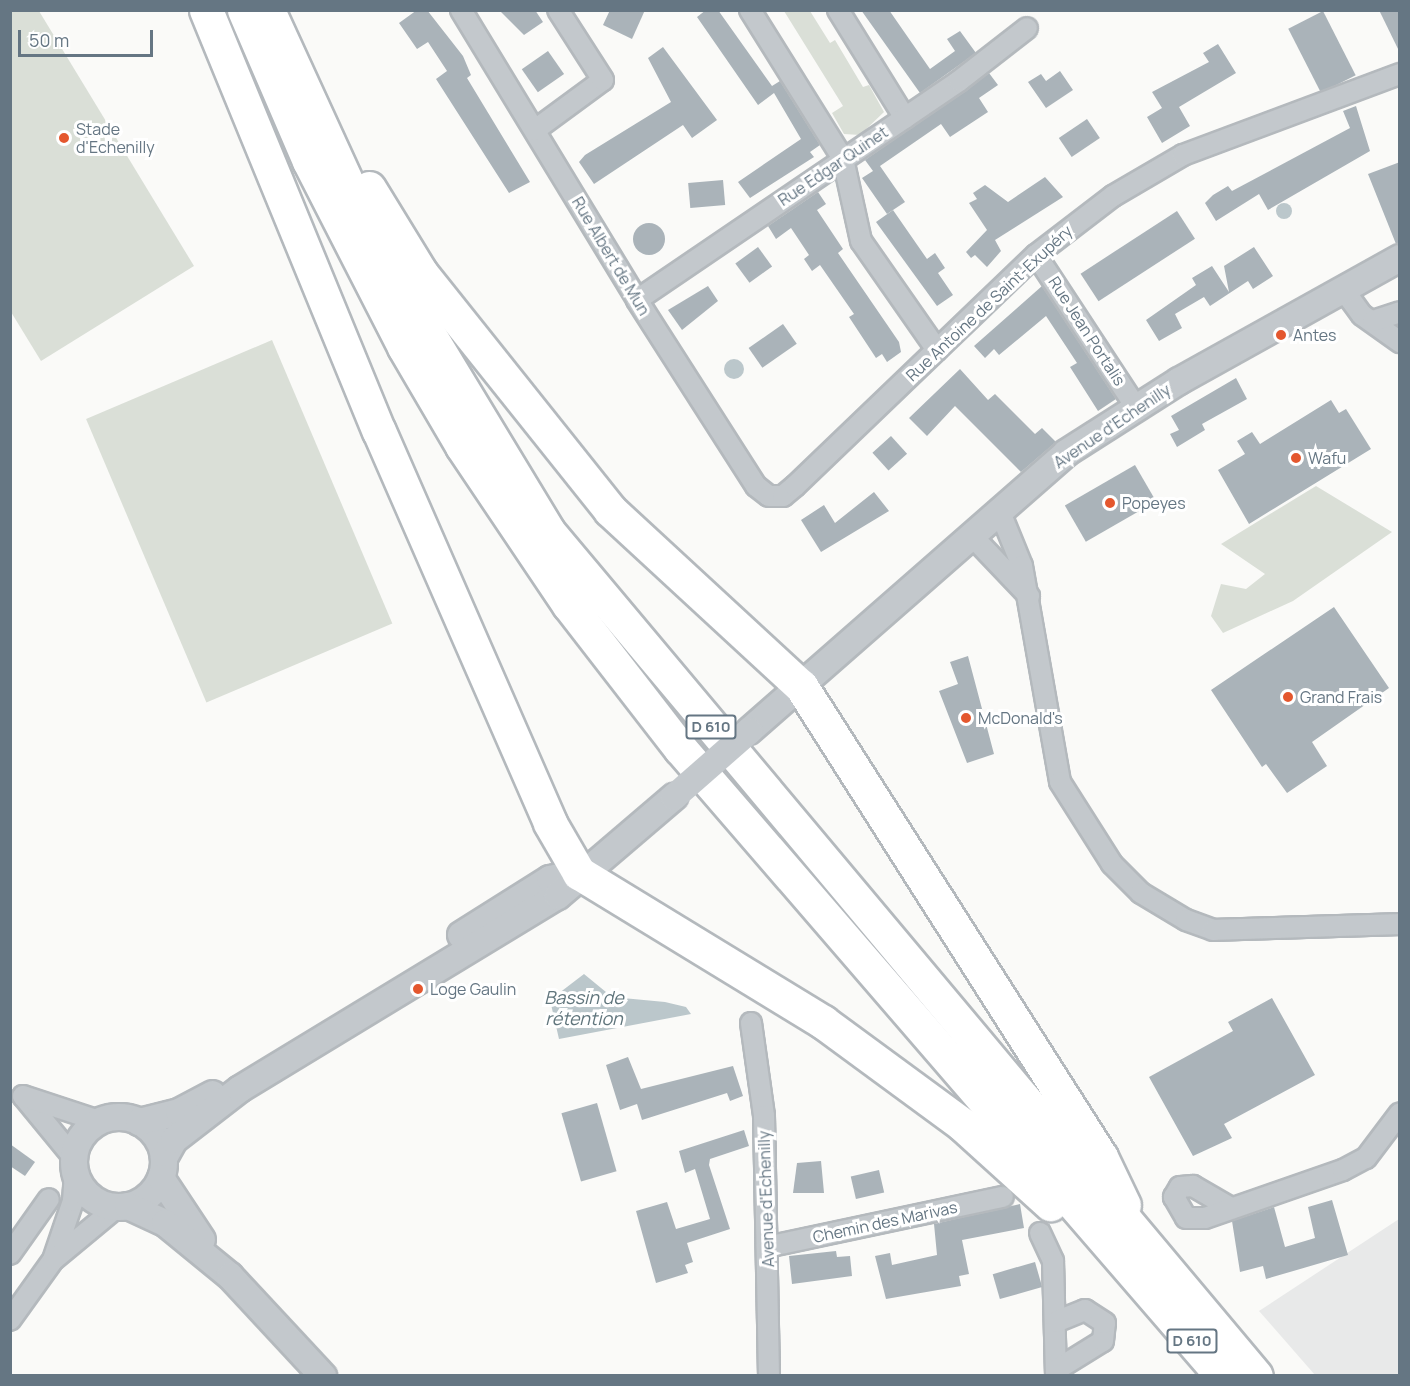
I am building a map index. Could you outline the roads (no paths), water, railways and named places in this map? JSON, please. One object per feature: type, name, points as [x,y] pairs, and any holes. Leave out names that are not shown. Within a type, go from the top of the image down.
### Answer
[{"type":"highway","points":[[206,10],[379,431],[550,823],[579,873],[823,1022],[916,1087],[1162,1306]]},
{"type":"highway","name":"D 610","points":[[244,10],[352,250],[433,397],[520,537],[680,748],[1222,1376]]},
{"type":"highway","name":"D 610","points":[[268,10],[378,250],[548,531],[1144,1247],[1256,1376]]},
{"type":"highway","points":[[295,69],[422,273],[514,395],[610,510],[801,687],[1101,1157],[1144,1247]]},
{"type":"street","name":"Rue Albert de Mun","points":[[461,10],[637,300],[756,486],[769,496]]},
{"type":"street","points":[[535,130],[603,80],[558,10]]},
{"type":"street","points":[[750,10],[843,159],[861,241],[937,350]]},
{"type":"street","points":[[838,10],[905,118]]},
{"type":"street","name":"Rue Edgar Quinet","points":[[637,300],[905,118],[1027,28]]},
{"type":"street","name":"Rue Antoine de Saint-Exupéry","points":[[769,496],[783,496],[795,486],[1036,255],[1164,163],[1400,74]]},
{"type":"street","name":"Rue Jean Portalis","points":[[1036,255],[1136,407]]},
{"type":"street","name":"Avenue d'Echenilly","points":[[162,1168],[174,1140],[240,1089],[416,978],[535,911],[674,797],[1066,453],[1136,407],[1398,261]]},
{"type":"street","points":[[1343,290],[1373,321],[1400,342]]},
{"type":"street","points":[[1373,321],[1400,312]]},
{"type":"street","points":[[1000,512],[1013,539],[1030,604],[1053,755],[1078,817],[1141,893],[1186,921],[1213,930],[1400,924]]},
{"type":"street","points":[[972,536],[1030,604]]},
{"type":"street","points":[[139,1122],[202,1100],[550,879],[579,873]]},
{"type":"street","name":"Avenue d'Echenilly","points":[[751,1023],[763,1106],[770,1376]]},
{"type":"street","points":[[17,1091],[99,1121]]},
{"type":"street","points":[[17,1091],[74,1165],[95,1200],[151,1213],[230,1276],[323,1376]]},
{"type":"street","points":[[1229,1207],[1366,1158],[1400,1113]]},
{"type":"street","points":[[53,1260],[73,1201],[74,1165],[79,1140],[99,1121],[117,1117],[139,1122],[156,1137],[162,1168],[230,1276]]},
{"type":"street","points":[[10,1320],[53,1260],[122,1206],[148,1196],[162,1168]]},
{"type":"street","name":"Chemin des Marivas","points":[[767,1247],[1003,1197]]},
{"type":"street","points":[[10,1254],[49,1199]]},
{"type":"street","points":[[1040,1233],[1053,1261],[1056,1373]]},
{"type":"street","points":[[1056,1322],[1085,1310],[1105,1323],[1103,1341],[1056,1373]]},
{"type":"water","points":[[1281,203],[1287,203],[1292,211],[1290,217],[1281,219],[1276,214],[1276,208]]},
{"type":"water","points":[[730,359],[738,359],[744,365],[744,373],[738,379],[730,379],[724,373],[724,365]]},
{"type":"water","name":"Bassin de rétention","points":[[584,974],[612,997],[665,1002],[686,1007],[691,1014],[559,1039],[550,1000]]},
{"type":"place","name":"Stade d'Echenilly","points":[[64,138]]},
{"type":"place","name":"Antes","points":[[1281,335]]},
{"type":"place","name":"Wafu","points":[[1296,458]]},
{"type":"place","name":"Popeyes","points":[[1110,503]]},
{"type":"place","name":"Grand Frais","points":[[1288,697]]},
{"type":"place","name":"McDonald's","points":[[966,718]]},
{"type":"place","name":"Loge Gaulin","points":[[418,989]]}]
